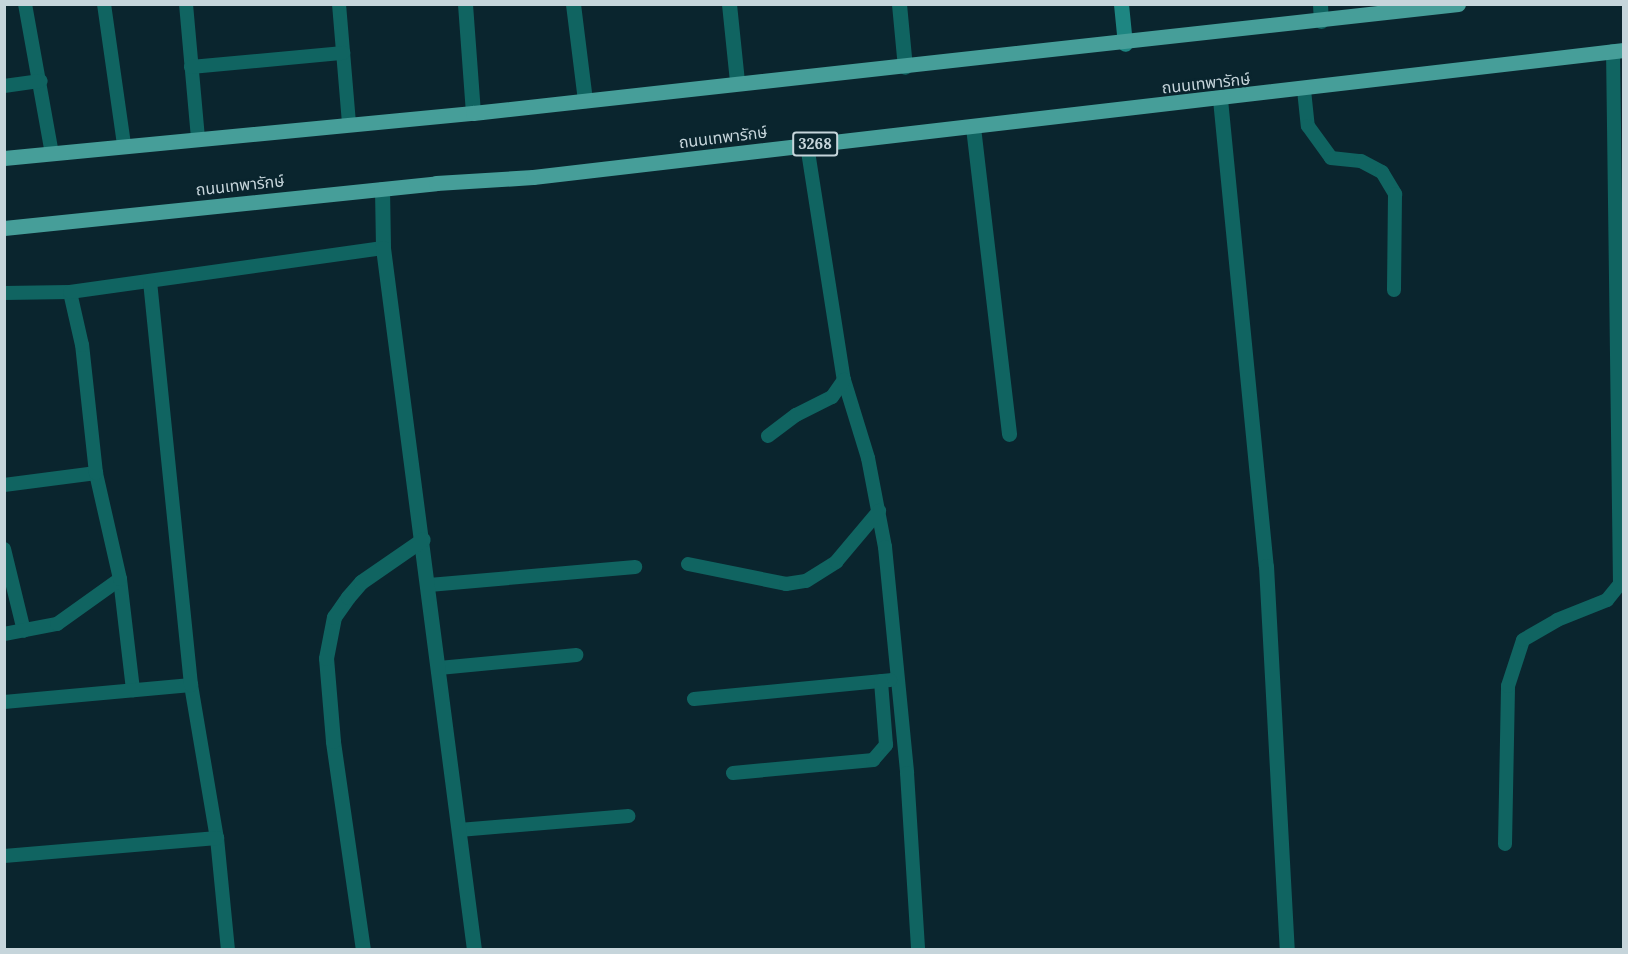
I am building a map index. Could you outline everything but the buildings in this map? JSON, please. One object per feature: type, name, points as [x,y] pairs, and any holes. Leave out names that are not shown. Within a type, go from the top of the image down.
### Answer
[{"type":"main road","points":[[4,158],[473,113],[737,82],[905,68],[1450,5]]},
{"type":"main road","name":"ถนนเทพารักษ์","points":[[4,228],[382,189],[533,177],[1304,90],[1618,51]]},
{"type":"street","points":[[465,4],[473,113]]},
{"type":"street","points":[[573,4],[585,100]]},
{"type":"street","points":[[729,4],[737,82]]},
{"type":"street","points":[[899,4],[905,68]]},
{"type":"street","points":[[1121,4],[1125,44]]},
{"type":"street","points":[[1320,4],[1321,21]]},
{"type":"street","points":[[1220,99],[1266,566],[1287,950]]},
{"type":"street","points":[[973,127],[1009,434]]},
{"type":"street","points":[[382,189],[383,248],[429,585],[474,950]]},
{"type":"street","points":[[363,950],[333,741],[326,658],[334,617],[348,597],[361,582],[423,539]]},
{"type":"lane","points":[[24,4],[41,81],[52,154]]},
{"type":"lane","points":[[104,4],[124,145]]},
{"type":"lane","points":[[186,4],[198,138]]},
{"type":"lane","points":[[339,4],[349,124]]},
{"type":"lane","points":[[1505,844],[1508,686],[1524,640],[1557,620],[1607,600],[1620,584],[1618,51]]},
{"type":"lane","points":[[191,67],[343,53]]},
{"type":"lane","points":[[4,86],[41,81]]},
{"type":"lane","points":[[1304,90],[1308,126],[1331,158],[1361,161],[1382,172],[1395,194],[1394,290]]},
{"type":"lane","points":[[807,145],[844,380],[868,458],[879,511],[898,679],[918,950]]},
{"type":"lane","points":[[4,293],[70,292],[150,283],[383,248]]},
{"type":"lane","points":[[150,283],[191,685],[218,838],[228,950]]},
{"type":"lane","points":[[70,292],[82,345],[96,472],[120,579],[133,690]]},
{"type":"lane","points":[[768,436],[796,415],[832,397],[844,380]]},
{"type":"lane","points":[[4,485],[96,472]]},
{"type":"lane","points":[[688,564],[786,584],[806,581],[836,562],[879,511]]},
{"type":"lane","points":[[4,549],[8,582],[24,632]]},
{"type":"lane","points":[[429,585],[635,567]]},
{"type":"lane","points":[[4,634],[57,624],[87,606],[120,579]]},
{"type":"lane","points":[[439,668],[576,655]]},
{"type":"lane","points":[[694,699],[898,679]]},
{"type":"lane","points":[[733,773],[873,760],[886,745],[881,681]]},
{"type":"lane","points":[[4,702],[191,685]]},
{"type":"lane","points":[[459,830],[628,816]]},
{"type":"lane","points":[[4,856],[218,838]]}]
